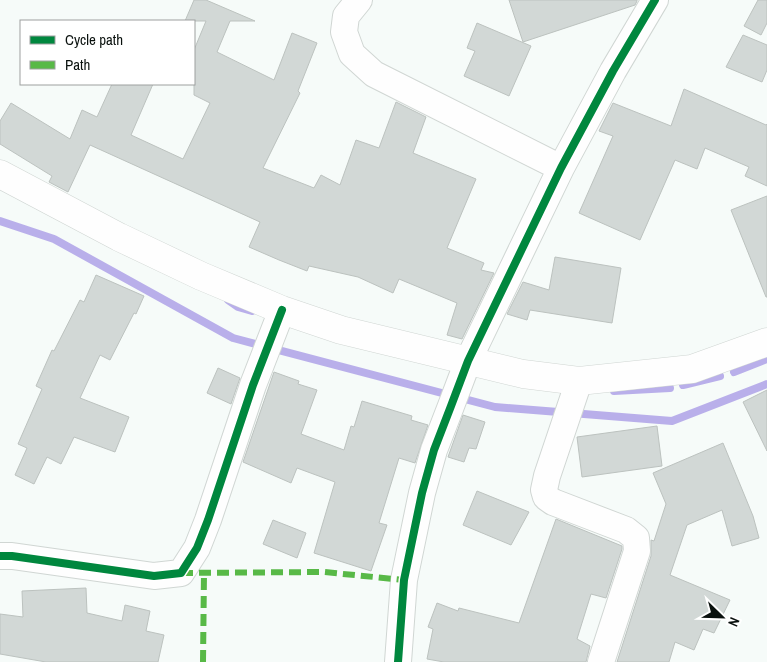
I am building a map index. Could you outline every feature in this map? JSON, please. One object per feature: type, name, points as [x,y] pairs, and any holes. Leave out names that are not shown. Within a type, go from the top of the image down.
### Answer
[{"type":"main road","points":[[0,174],[128,241],[201,276],[282,310],[341,330],[523,374],[579,382],[692,369],[767,342]]},
{"type":"street","points":[[359,0],[346,16],[344,32],[352,54],[374,74],[561,168]]},
{"type":"street","points":[[398,662],[404,580],[422,493],[434,450],[468,361],[561,168],[613,71],[655,0]]},
{"type":"street","points":[[0,556],[12,556],[154,576],[181,573],[197,548],[208,520],[253,385],[282,310]]},
{"type":"street","points":[[579,382],[547,476],[544,490],[546,497],[553,502],[626,530],[636,538],[637,551],[601,662]]},
{"type":"building","points":[[194,0],[206,0],[255,21],[230,21],[217,52],[274,80],[292,33],[317,43],[298,91],[300,93],[263,168],[314,188],[321,175],[340,185],[356,140],[379,148],[396,102],[426,117],[413,153],[476,179],[447,248],[484,263],[481,270],[494,273],[462,339],[447,335],[457,303],[399,279],[393,293],[358,277],[309,266],[307,271],[279,260],[249,247],[260,222],[90,145],[68,192],[49,182],[52,176],[0,144],[0,121],[11,103],[70,139],[82,110],[97,117],[112,85],[153,85],[131,135],[183,159],[210,103],[194,95],[195,48],[206,21],[185,20]]},
{"type":"building","points":[[509,0],[637,1],[635,5],[523,42]]},
{"type":"building","points":[[758,0],[767,0],[767,23],[761,35],[744,26]]},
{"type":"building","points":[[477,23],[531,46],[509,96],[464,76],[475,51],[467,48]]},
{"type":"building","points":[[743,35],[767,45],[767,70],[762,82],[726,67]]},
{"type":"building","points":[[684,89],[767,124],[767,186],[745,176],[749,167],[705,148],[697,169],[675,160],[640,240],[579,213],[613,136],[599,131],[613,103],[671,126]]},
{"type":"building","points":[[767,196],[767,297],[766,297],[731,210]]},
{"type":"building","points":[[555,257],[621,268],[612,323],[530,310],[527,320],[507,314],[523,282],[549,290]]},
{"type":"building","points":[[96,275],[144,296],[110,360],[100,355],[80,398],[129,417],[115,452],[74,437],[61,464],[47,457],[34,484],[15,475],[27,448],[18,444],[42,389],[36,386],[52,350],[54,351],[80,300],[84,302]]},
{"type":"building","points":[[218,368],[240,378],[231,404],[207,393]]},
{"type":"building","points":[[274,372],[299,381],[298,384],[317,390],[301,434],[344,450],[351,426],[354,427],[362,401],[412,416],[411,420],[428,425],[415,463],[399,458],[379,523],[387,525],[371,571],[314,553],[335,482],[297,468],[291,483],[243,462]]},
{"type":"building","points":[[767,390],[767,451],[743,402]]},
{"type":"building","points":[[463,415],[485,422],[476,449],[469,448],[464,462],[448,457]]},
{"type":"building","points":[[657,426],[662,466],[582,477],[577,437]]},
{"type":"building","points":[[723,443],[753,516],[759,538],[732,546],[722,510],[687,525],[670,575],[730,600],[714,633],[703,629],[694,650],[675,642],[669,662],[617,662],[651,556],[651,540],[654,541],[666,504],[653,473]]},
{"type":"building","points":[[477,491],[529,512],[511,545],[463,525]]},
{"type":"building","points":[[556,519],[622,546],[606,598],[591,594],[577,639],[590,646],[586,662],[444,662],[427,659],[433,629],[428,627],[437,603],[458,611],[459,608],[519,623]]},
{"type":"building","points":[[273,520],[306,533],[297,558],[263,544]]},
{"type":"building","points":[[86,588],[87,613],[122,621],[125,605],[150,611],[146,631],[164,635],[158,662],[46,662],[0,654],[0,614],[23,617],[22,591]]},
{"type":"waterway","points":[[0,221],[54,239],[233,338],[495,407],[672,421],[767,384]]},
{"type":"waterway","points":[[228,300],[238,307],[252,311]]},
{"type":"waterway","points":[[734,372],[767,359]]},
{"type":"waterway","points":[[683,385],[720,376]]},
{"type":"waterway","points":[[614,391],[670,388]]},
{"type":"marked path","points":[[181,573],[324,572],[404,580]]},
{"type":"marked path","points":[[203,662],[204,573]]},
{"type":"cycle path","points":[[398,662],[404,580],[422,493],[434,450],[468,361],[561,168],[613,71],[655,0]]},
{"type":"cycle path","points":[[0,556],[12,556],[154,576],[181,573],[197,548],[208,520],[253,385],[282,310]]}]
